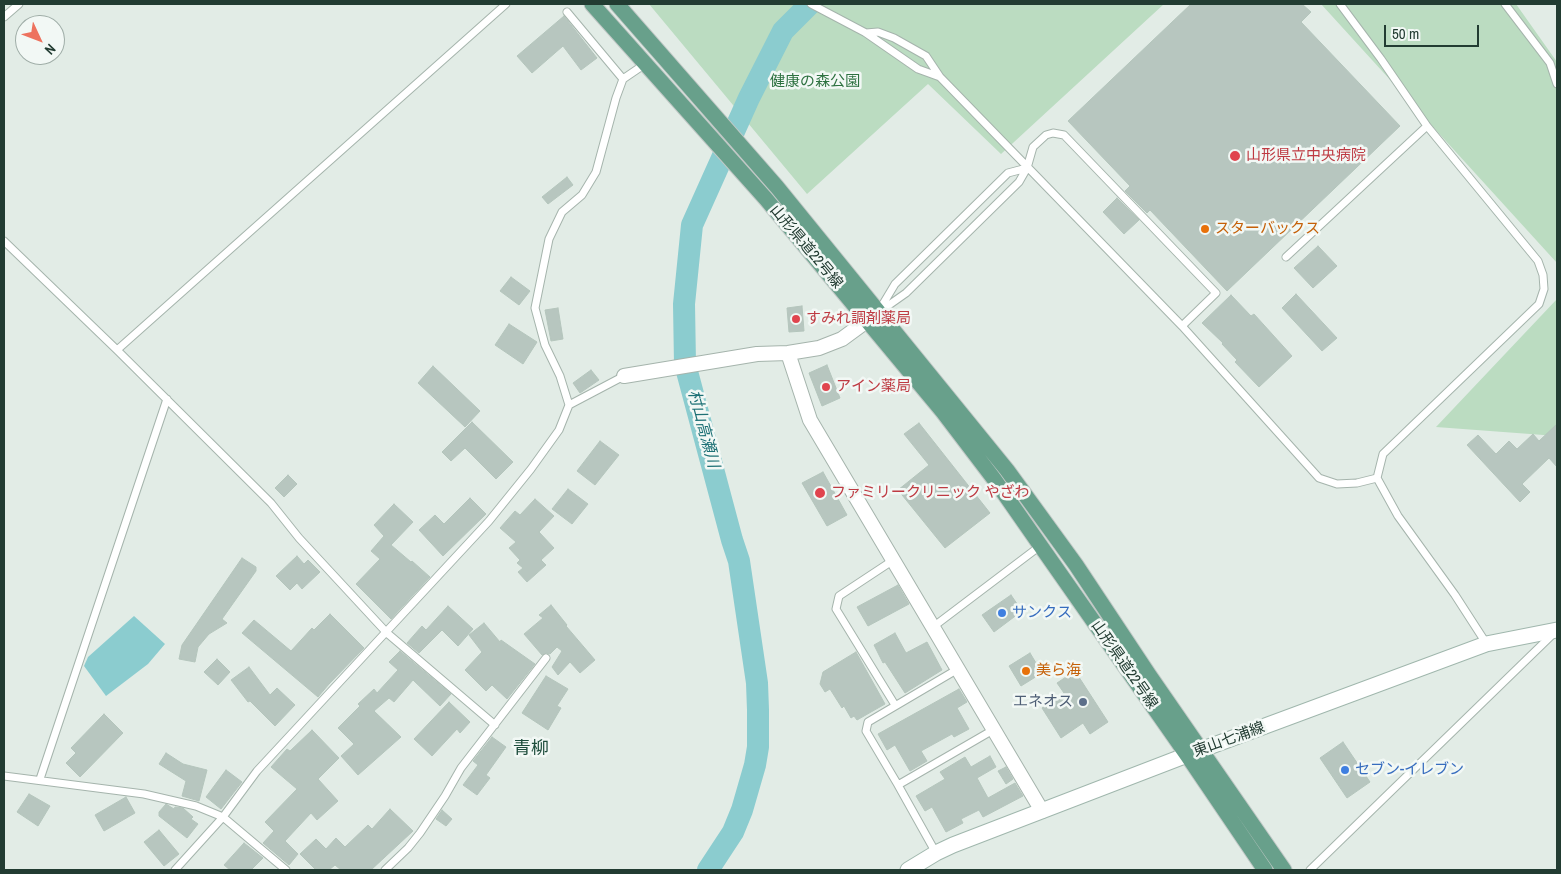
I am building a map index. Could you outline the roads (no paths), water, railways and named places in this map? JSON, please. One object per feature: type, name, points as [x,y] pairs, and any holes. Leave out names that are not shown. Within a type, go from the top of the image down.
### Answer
[{"type":"main road","name":"山形県道22号線","points":[[592,4],[873,316],[1007,470],[1076,565],[1265,870]]},
{"type":"main road","name":"山形県道22号線","points":[[617,4],[777,187],[994,479],[1040,546],[1194,753],[1284,870]]},
{"type":"main road","name":"東山七浦線","points":[[908,870],[953,845],[1486,644],[1557,630]]},
{"type":"street","points":[[624,376],[757,354],[788,353],[819,348],[842,339],[873,316]]},
{"type":"street","points":[[788,353],[810,420],[1042,811]]},
{"type":"lane","points":[[4,17],[19,4]]},
{"type":"lane","points":[[117,350],[506,4]]},
{"type":"lane","points":[[811,4],[866,33],[918,69],[940,77]]},
{"type":"lane","points":[[1340,4],[1427,126],[1538,261],[1543,275],[1544,289],[1539,304],[1383,454],[1377,478],[1398,516],[1455,595],[1486,644]]},
{"type":"lane","points":[[1505,4],[1550,62],[1557,84]]},
{"type":"lane","points":[[567,12],[623,79]]},
{"type":"lane","points":[[866,33],[878,32],[894,38],[926,56],[940,77],[1182,326],[1319,478],[1337,484],[1357,483],[1377,478]]},
{"type":"lane","points":[[174,870],[223,817],[257,771],[489,521],[531,469],[559,430],[569,405],[560,376],[545,346],[535,308],[550,239],[562,212],[582,195],[596,172],[623,79],[645,64]]},
{"type":"lane","points":[[1286,257],[1427,126]]},
{"type":"lane","points":[[873,316],[913,286],[1019,182],[1027,168],[1033,147],[1046,134],[1053,133],[1064,135],[1216,293],[1182,326]]},
{"type":"lane","points":[[873,316],[895,284],[1008,173],[1027,168]]},
{"type":"lane","points":[[4,240],[167,399],[270,503],[299,538],[387,633],[495,725]]},
{"type":"lane","points":[[569,405],[624,376]]},
{"type":"lane","points":[[40,779],[167,399]]},
{"type":"lane","points":[[933,627],[1040,546]]},
{"type":"lane","points":[[892,561],[839,596],[836,609],[895,705]]},
{"type":"lane","points":[[1310,870],[1557,630]]},
{"type":"lane","points":[[385,870],[408,848],[420,833],[446,796],[461,768],[546,658]]},
{"type":"lane","points":[[936,853],[866,731],[868,722],[958,669]]},
{"type":"lane","points":[[898,785],[993,730]]},
{"type":"lane","points":[[4,776],[40,779],[144,794],[196,806],[223,817],[286,870]]},
{"type":"water","points":[[134,616],[165,644],[148,664],[106,696],[84,666],[88,657]]},
{"type":"waterway","name":"村山高瀬川","points":[[708,870],[733,832],[742,810],[755,765],[758,747],[758,710],[757,683],[739,561],[685,364],[684,304],[692,225],[749,98],[783,31],[810,4]]},
{"type":"place","name":"山形県立中央病院","points":[[1235,156]]},
{"type":"place","name":"スターバックス","points":[[1205,229]]},
{"type":"place","name":"すみれ調剤薬局","points":[[796,319]]},
{"type":"place","name":"アイン薬局","points":[[826,387]]},
{"type":"place","name":"ファミリークリニック やざわ","points":[[820,493]]},
{"type":"place","name":"サンクス","points":[[1002,613]]},
{"type":"place","name":"美ら海","points":[[1026,671]]},
{"type":"place","name":"エネオス","points":[[1083,702]]},
{"type":"place","name":"セブン-イレブン","points":[[1345,770]]},
{"type":"district","name":"青柳","points":[[531,749]]},
{"type":"park label","name":"健康の森公園","points":[[815,82]]}]
